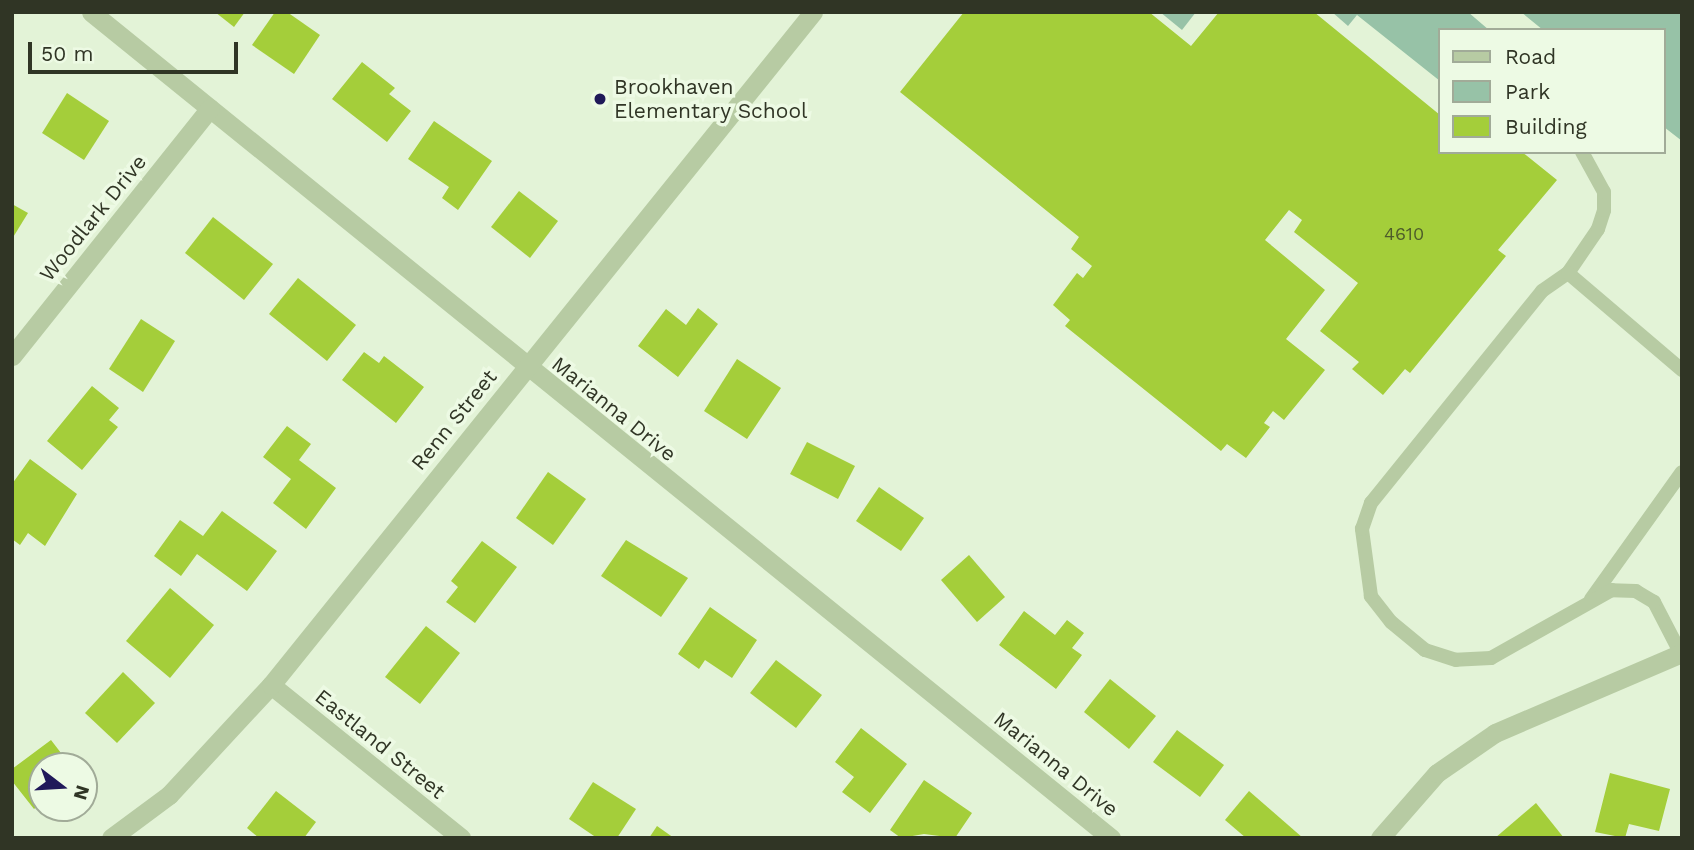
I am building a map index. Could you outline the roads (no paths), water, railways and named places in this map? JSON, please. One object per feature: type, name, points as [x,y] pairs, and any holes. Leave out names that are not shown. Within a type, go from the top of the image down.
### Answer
[{"type":"street","name":"Marianna Drive","points":[[91,12],[526,367],[1111,838]]},
{"type":"street","name":"Renn Street","points":[[111,838],[169,796],[271,685],[813,12]]},
{"type":"street","name":"Woodlark Drive","points":[[12,356],[210,108]]},
{"type":"street","points":[[1380,838],[1437,773],[1495,733],[1682,654]]},
{"type":"street","name":"Eastland Street","points":[[271,685],[461,838]]},
{"type":"lane","points":[[1583,154],[1604,192],[1604,210],[1598,229],[1569,273],[1542,291],[1371,503],[1362,529],[1371,596],[1391,622],[1425,650],[1456,660],[1491,657],[1612,590],[1636,591],[1654,602],[1682,654]]},
{"type":"lane","points":[[1569,273],[1682,370]]},
{"type":"lane","points":[[1588,603],[1682,472]]},
{"type":"place","name":"Brookhaven Elementary School","points":[[600,99]]}]
